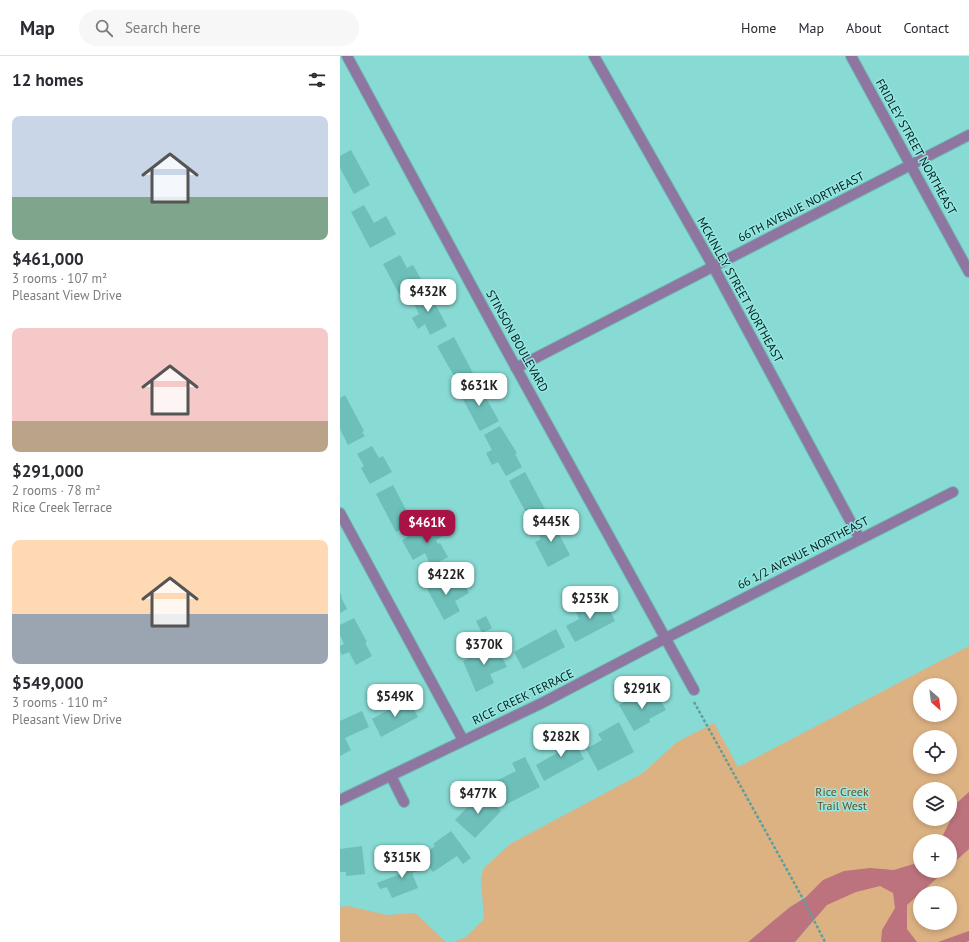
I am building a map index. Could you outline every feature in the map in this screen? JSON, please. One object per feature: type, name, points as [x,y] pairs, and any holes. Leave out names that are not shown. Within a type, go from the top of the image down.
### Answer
[{"type":"street","name":"STINSON BOULEVARD","points":[[347,56],[516,368],[694,690]]},
{"type":"street","name":"MCKINLEY STREET NORTHEAST","points":[[594,56],[713,266],[860,539]]},
{"type":"street","name":"FRIDLEY STREET NORTHEAST","points":[[851,56],[969,272]]},
{"type":"street","name":"66TH AVENUE NORTHEAST","points":[[516,368],[969,135]]},
{"type":"street","name":"66 1/2 AVENUE NORTHEAST","points":[[666,638],[953,492]]},
{"type":"street","points":[[340,513],[463,740]]},
{"type":"street","name":"RICE CREEK TERRACE","points":[[340,800],[542,703],[666,638]]},
{"type":"street","points":[[391,776],[404,802]]},
{"type":"path","points":[[694,690],[692,698],[802,897],[825,942]]},
{"type":"green space","name":"Rice Creek Trail West","points":[[969,646],[969,942],[795,942],[817,917],[806,896],[790,907],[748,942],[453,942],[466,937],[484,919],[481,880],[483,869],[510,844],[643,773],[677,742],[714,723],[738,767]]},
{"type":"green space","points":[[348,906],[387,915],[415,913],[446,942],[340,942],[340,907]]},
{"type":"shaded area","points":[[969,792],[969,849],[957,860],[957,834],[944,834],[948,826],[957,826],[957,803]]},
{"type":"shaded area","points":[[913,864],[913,878],[937,878],[928,886],[913,886],[913,900],[907,905],[907,929],[917,942],[881,942],[882,930],[895,908],[893,893],[880,886],[856,892],[827,905],[795,942],[748,942],[790,907],[806,897],[823,880],[844,871],[870,868],[894,870]]},
{"type":"shaded area","points":[[969,931],[969,941],[938,942]]},
{"type":"building","points":[[351,150],[370,185],[354,194],[340,168],[340,156]]},
{"type":"building","points":[[364,205],[374,223],[386,216],[396,234],[370,248],[351,212]]},
{"type":"building","points":[[400,255],[407,268],[413,265],[422,281],[399,294],[383,264]]},
{"type":"building","points":[[427,289],[447,326],[430,335],[425,324],[418,329],[412,318],[419,314],[411,298]]},
{"type":"building","points":[[454,337],[475,377],[459,385],[437,346]]},
{"type":"building","points":[[477,382],[499,421],[480,431],[459,392]]},
{"type":"building","points":[[345,395],[364,431],[362,432],[365,436],[348,445],[340,429],[340,398]]},
{"type":"building","points":[[500,426],[517,453],[515,454],[522,467],[506,476],[498,462],[492,465],[486,453],[492,450],[484,435]]},
{"type":"building","points":[[372,446],[379,458],[383,456],[392,472],[370,484],[361,468],[364,466],[357,454]]},
{"type":"building","points":[[525,472],[546,511],[530,520],[509,481]]},
{"type":"building","points":[[393,485],[413,523],[396,532],[376,494]]},
{"type":"building","points":[[550,517],[570,555],[548,567],[535,542],[541,539],[534,526]]},
{"type":"building","points":[[438,520],[446,534],[436,540],[438,544],[440,543],[448,557],[431,566],[425,553],[413,560],[402,540]]},
{"type":"building","points":[[441,574],[448,589],[463,582],[469,593],[455,601],[460,611],[444,620],[424,583]]},
{"type":"building","points":[[340,593],[347,609],[340,613]]},
{"type":"building","points":[[591,599],[596,608],[606,603],[615,621],[575,642],[566,626],[579,619],[574,607]]},
{"type":"building","points":[[486,616],[492,628],[482,633],[476,621]]},
{"type":"building","points":[[354,618],[367,642],[365,643],[372,656],[356,665],[349,652],[342,655],[340,651],[340,646],[344,644],[340,635],[340,625]]},
{"type":"building","points":[[556,629],[565,647],[523,669],[514,652]]},
{"type":"building","points":[[492,642],[497,652],[499,651],[507,667],[490,674],[494,683],[476,692],[463,661],[468,659],[466,654]]},
{"type":"building","points":[[656,693],[666,710],[649,719],[650,722],[634,731],[619,705],[636,696],[639,702]]},
{"type":"building","points":[[408,699],[418,717],[381,737],[372,719]]},
{"type":"building","points":[[362,711],[369,727],[345,738],[351,750],[340,756],[340,721]]},
{"type":"building","points":[[619,722],[634,752],[598,771],[586,749],[602,740],[598,734]]},
{"type":"building","points":[[570,734],[584,759],[544,781],[536,765],[557,753],[552,744]]},
{"type":"building","points":[[525,757],[540,787],[505,805],[494,782],[516,771],[512,763]]},
{"type":"building","points":[[482,792],[501,811],[475,838],[455,820]]},
{"type":"building","points":[[451,831],[471,858],[463,864],[457,856],[433,872],[421,856],[435,846],[433,844]]},
{"type":"building","points":[[362,846],[365,874],[346,876],[346,872],[340,872],[340,849]]},
{"type":"building","points":[[413,856],[418,871],[412,873],[418,888],[392,898],[387,887],[380,889],[377,883],[400,874],[395,863]]}]
